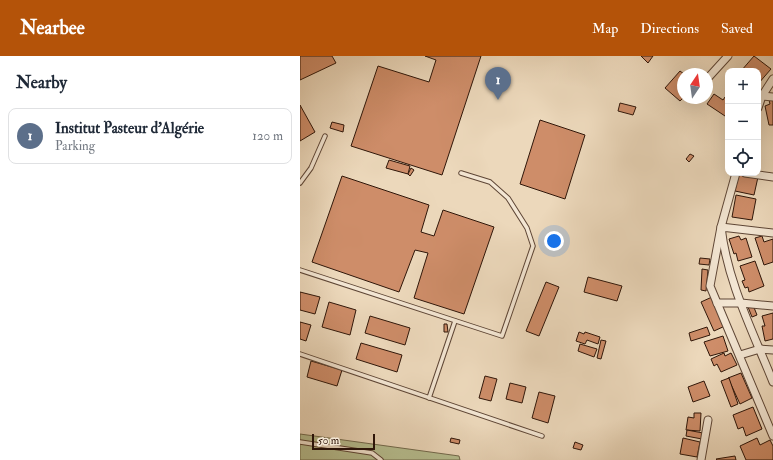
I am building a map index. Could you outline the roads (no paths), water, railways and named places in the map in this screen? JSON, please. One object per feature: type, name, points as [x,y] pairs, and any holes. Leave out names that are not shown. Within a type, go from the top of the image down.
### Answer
[{"type":"street","points":[[713,72],[728,56]]},
{"type":"street","points":[[759,104],[762,96],[773,79]]},
{"type":"street","points":[[762,96],[773,97]]},
{"type":"street","points":[[761,175],[773,177]]},
{"type":"street","points":[[735,176],[720,228],[710,286],[772,433]]},
{"type":"street","points":[[720,228],[773,233]]},
{"type":"street","points":[[720,228],[724,253],[741,303],[773,382]]},
{"type":"street","points":[[717,303],[741,303],[773,306]]},
{"type":"street","points":[[740,355],[760,349],[773,350]]},
{"type":"street","points":[[701,460],[708,420]]},
{"type":"lane","points":[[300,183],[311,168],[325,136]]},
{"type":"lane","points":[[300,270],[502,336],[533,246],[527,228],[508,198],[490,182],[461,172]]},
{"type":"lane","points":[[429,398],[455,321]]},
{"type":"lane","points":[[300,354],[542,436]]},
{"type":"lane","points":[[300,442],[372,453],[381,460]]},
{"type":"place","name":"Institut Pasteur d'Algérie","points":[[498,100]]}]
